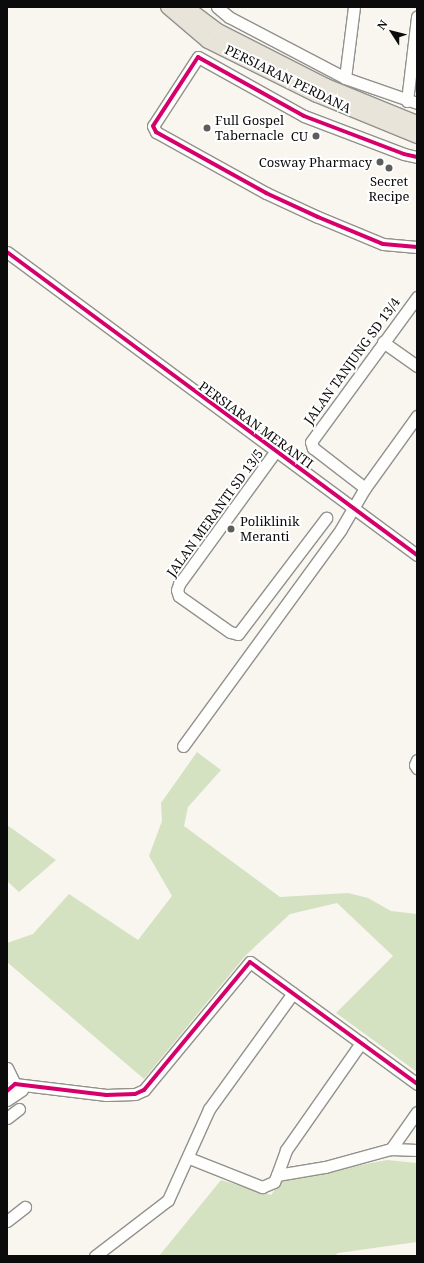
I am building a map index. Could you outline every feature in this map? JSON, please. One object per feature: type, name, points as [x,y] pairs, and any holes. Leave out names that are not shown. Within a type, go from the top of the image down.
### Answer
[{"type":"main road","name":"PERSIARAN PERDANA","points":[[168,7],[208,40],[317,95],[417,136]]},
{"type":"main road","name":"PERSIARAN PERDANA","points":[[186,7],[216,30],[326,86],[417,123]]},
{"type":"street","points":[[217,7],[229,17],[345,78],[412,102],[417,17]]},
{"type":"street","points":[[345,78],[354,7]]},
{"type":"street","points":[[208,40],[154,124],[154,131],[266,193],[318,217],[383,244],[417,247]]},
{"type":"street","points":[[198,57],[304,116],[404,154],[417,157]]},
{"type":"street","name":"PERSIARAN MERANTI","points":[[7,252],[275,452],[417,555]]},
{"type":"street","name":"JALAN TANJUNG SD 13/4","points":[[365,488],[313,448],[311,442],[417,297]]},
{"type":"street","points":[[383,342],[417,366]]},
{"type":"street","points":[[183,746],[341,528],[365,488],[417,416]]},
{"type":"street","name":"JALAN MERANTI SD 13/5","points":[[275,452],[177,590],[179,596],[230,632],[238,634],[326,518]]},
{"type":"street","points":[[17,1088],[106,1095],[135,1094],[144,1090],[250,962],[417,1084]]},
{"type":"street","points":[[95,1256],[168,1200],[189,1158],[209,1109],[293,994]]},
{"type":"street","points":[[189,1158],[262,1187],[274,1182],[286,1150],[361,1043]]},
{"type":"street","points":[[8,1070],[17,1088]]},
{"type":"street","points":[[7,1100],[17,1088]]},
{"type":"street","points":[[7,1118],[19,1109]]},
{"type":"street","points":[[391,1149],[417,1112]]},
{"type":"street","points":[[277,1176],[325,1167],[391,1149],[417,1150]]},
{"type":"street","points":[[7,1221],[25,1207]]},
{"type":"green space","points":[[197,752],[221,770],[188,807],[184,826],[280,897],[348,893],[368,898],[391,911],[417,914],[417,1072],[336,1013],[393,956],[337,903],[290,914],[246,955],[144,1079],[7,962],[7,943],[33,934],[69,894],[138,940],[172,896],[149,856],[162,821],[161,803]]},
{"type":"green space","points":[[7,825],[56,860],[19,892],[7,881]]},
{"type":"green space","points":[[387,1160],[417,1163],[417,1242],[338,1253],[334,1256],[159,1256],[221,1180],[271,1195],[282,1180]]},
{"type":"cycle path","points":[[417,157],[404,154],[304,116],[198,57],[153,126],[156,132],[266,193],[318,217],[383,244],[417,247]]},
{"type":"cycle path","points":[[7,252],[417,555]]},
{"type":"cycle path","points":[[7,1091],[15,1084],[106,1095],[135,1094],[144,1090],[250,962],[417,1084]]},
{"type":"place","name":"Full Gospel Tabernacle","points":[[207,128]]},
{"type":"place","name":"CU","points":[[316,136]]},
{"type":"place","name":"Cosway Pharmacy","points":[[380,162]]},
{"type":"place","name":"Secret Recipe","points":[[389,168]]},
{"type":"place","name":"Poliklinik Meranti","points":[[231,529]]}]
